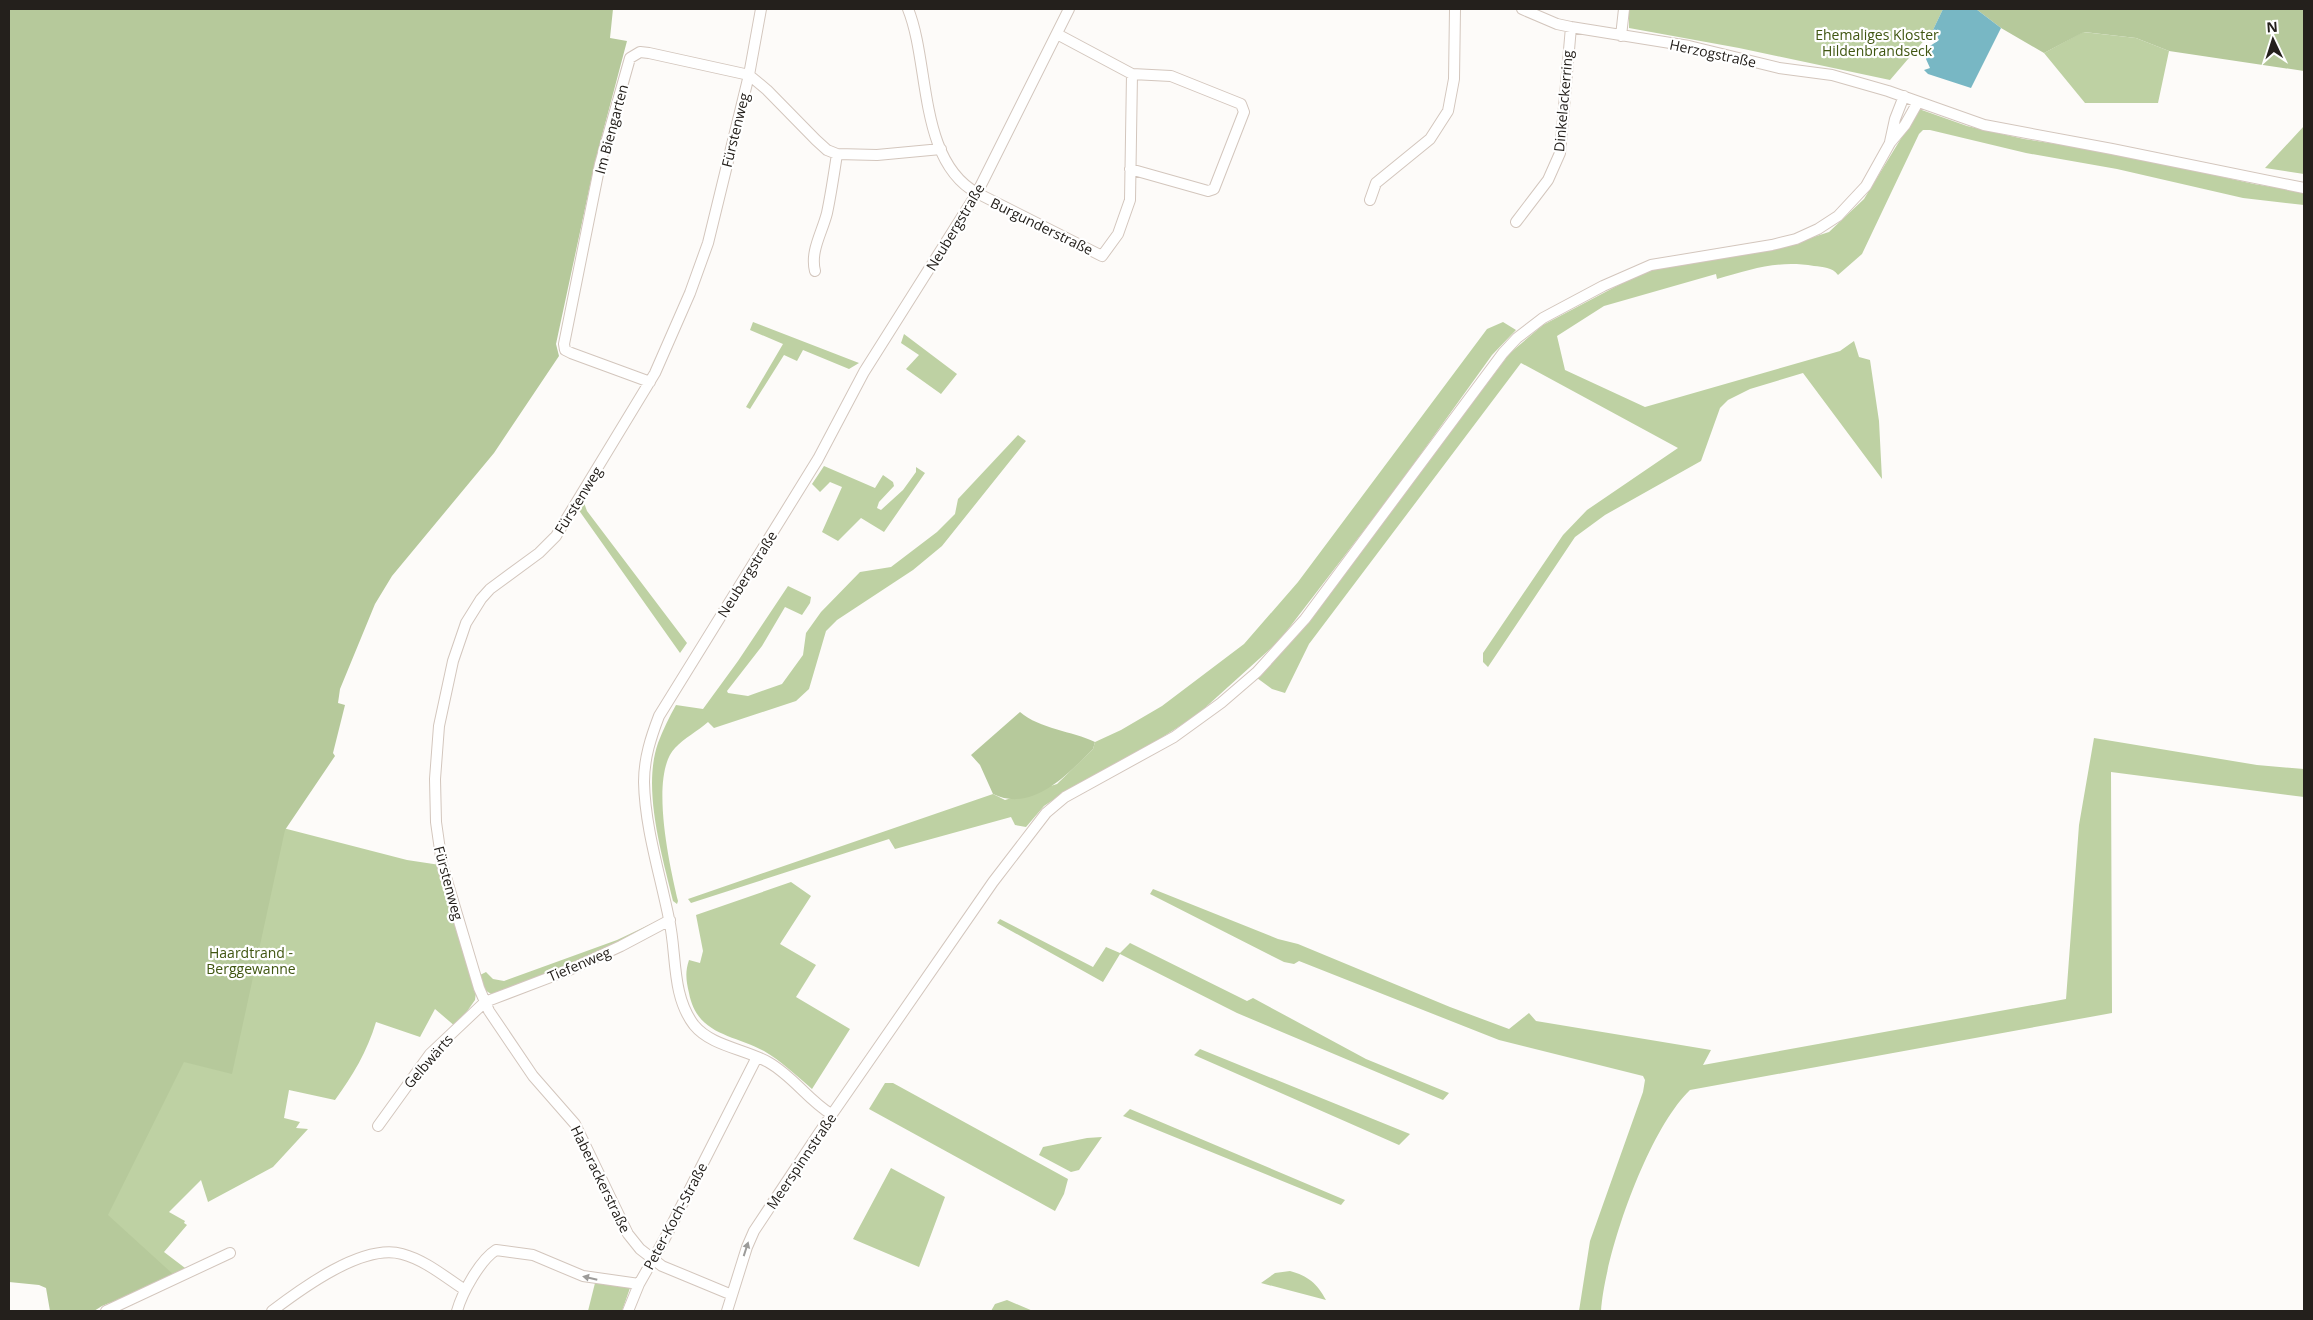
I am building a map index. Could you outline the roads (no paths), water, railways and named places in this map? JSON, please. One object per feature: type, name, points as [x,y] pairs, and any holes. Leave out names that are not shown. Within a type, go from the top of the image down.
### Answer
[{"type":"street","name":"Fürstenweg","points":[[485,1002],[442,864],[436,822],[435,779],[439,726],[452,661],[473,609],[490,589],[539,553],[556,536],[650,382],[690,294],[708,243],[748,75],[761,9]]},
{"type":"street","points":[[908,9],[918,40],[926,100],[941,149],[961,183],[977,194]]},
{"type":"street","name":"Neubergstraße","points":[[831,1114],[817,1105],[794,1080],[757,1057],[710,1038],[692,1023],[686,1011],[676,978],[670,920],[654,856],[645,804],[644,780],[647,749],[659,716],[818,459],[864,372],[977,194],[1069,9]]},
{"type":"street","points":[[1370,200],[1376,183],[1430,139],[1448,111],[1454,79],[1455,9]]},
{"type":"street","name":"Herzogstraße","points":[[1522,9],[1551,22],[1570,27],[1706,49],[1779,68],[1832,74],[1904,96],[1984,125],[2010,131],[2103,147],[2304,188]]},
{"type":"street","points":[[1621,36],[1624,9]]},
{"type":"street","name":"Dinkelackerring","points":[[1516,222],[1548,180],[1560,153],[1570,27]]},
{"type":"street","points":[[1057,34],[1132,74],[1171,76],[1241,104],[1244,112],[1216,184],[1211,190],[1130,169]]},
{"type":"street","name":"Im Biengarten","points":[[650,382],[571,353],[565,350],[564,344],[600,164],[630,58],[640,52],[649,53],[748,75],[766,90],[816,140],[828,150],[837,154]]},
{"type":"street","name":"Burgunderstraße","points":[[977,194],[1102,256],[1118,234],[1130,200],[1132,74]]},
{"type":"street","points":[[1890,143],[1895,119],[1904,96]]},
{"type":"street","points":[[1890,143],[1905,125],[1918,102]]},
{"type":"street","name":"Meerspinnstraße","points":[[727,1311],[754,1231],[831,1114],[993,882],[1046,813],[1065,797],[1188,728],[1233,693],[1276,652],[1305,619],[1516,338],[1528,328],[1603,286],[1651,265],[1779,244],[1818,229],[1838,216],[1866,186],[1890,143]]},
{"type":"street","points":[[815,271],[814,257],[826,216],[837,154],[877,155],[941,149]]},
{"type":"street","name":"Tiefenweg","points":[[485,1002],[568,970],[622,946],[670,920]]},
{"type":"street","name":"Gelbwärts","points":[[378,1126],[430,1054],[485,1002]]},
{"type":"street","name":"Haberackerstraße","points":[[485,1002],[523,1063],[575,1124],[628,1234],[653,1260],[662,1266],[732,1295]]},
{"type":"street","name":"Peter-Koch-Straße","points":[[457,1311],[465,1290],[491,1253],[502,1249],[533,1255],[583,1276],[639,1284],[757,1057]]},
{"type":"street","points":[[106,1311],[230,1253]]},
{"type":"street","points":[[272,1311],[317,1278],[368,1256],[381,1253],[401,1253],[412,1257],[465,1290]]},
{"type":"street","points":[[628,1311],[639,1284]]},
{"type":"water","points":[[1943,9],[1976,9],[2001,28],[1971,88],[1928,74],[1924,70],[1930,68],[1926,59],[1927,48],[1939,40],[1933,30]]},
{"type":"park label","name":"Ehemaliges Kloster Hildenbrandseck","points":[[1877,42]]},
{"type":"park label","name":"Haardtrand - Berggewanne","points":[[251,960]]}]
